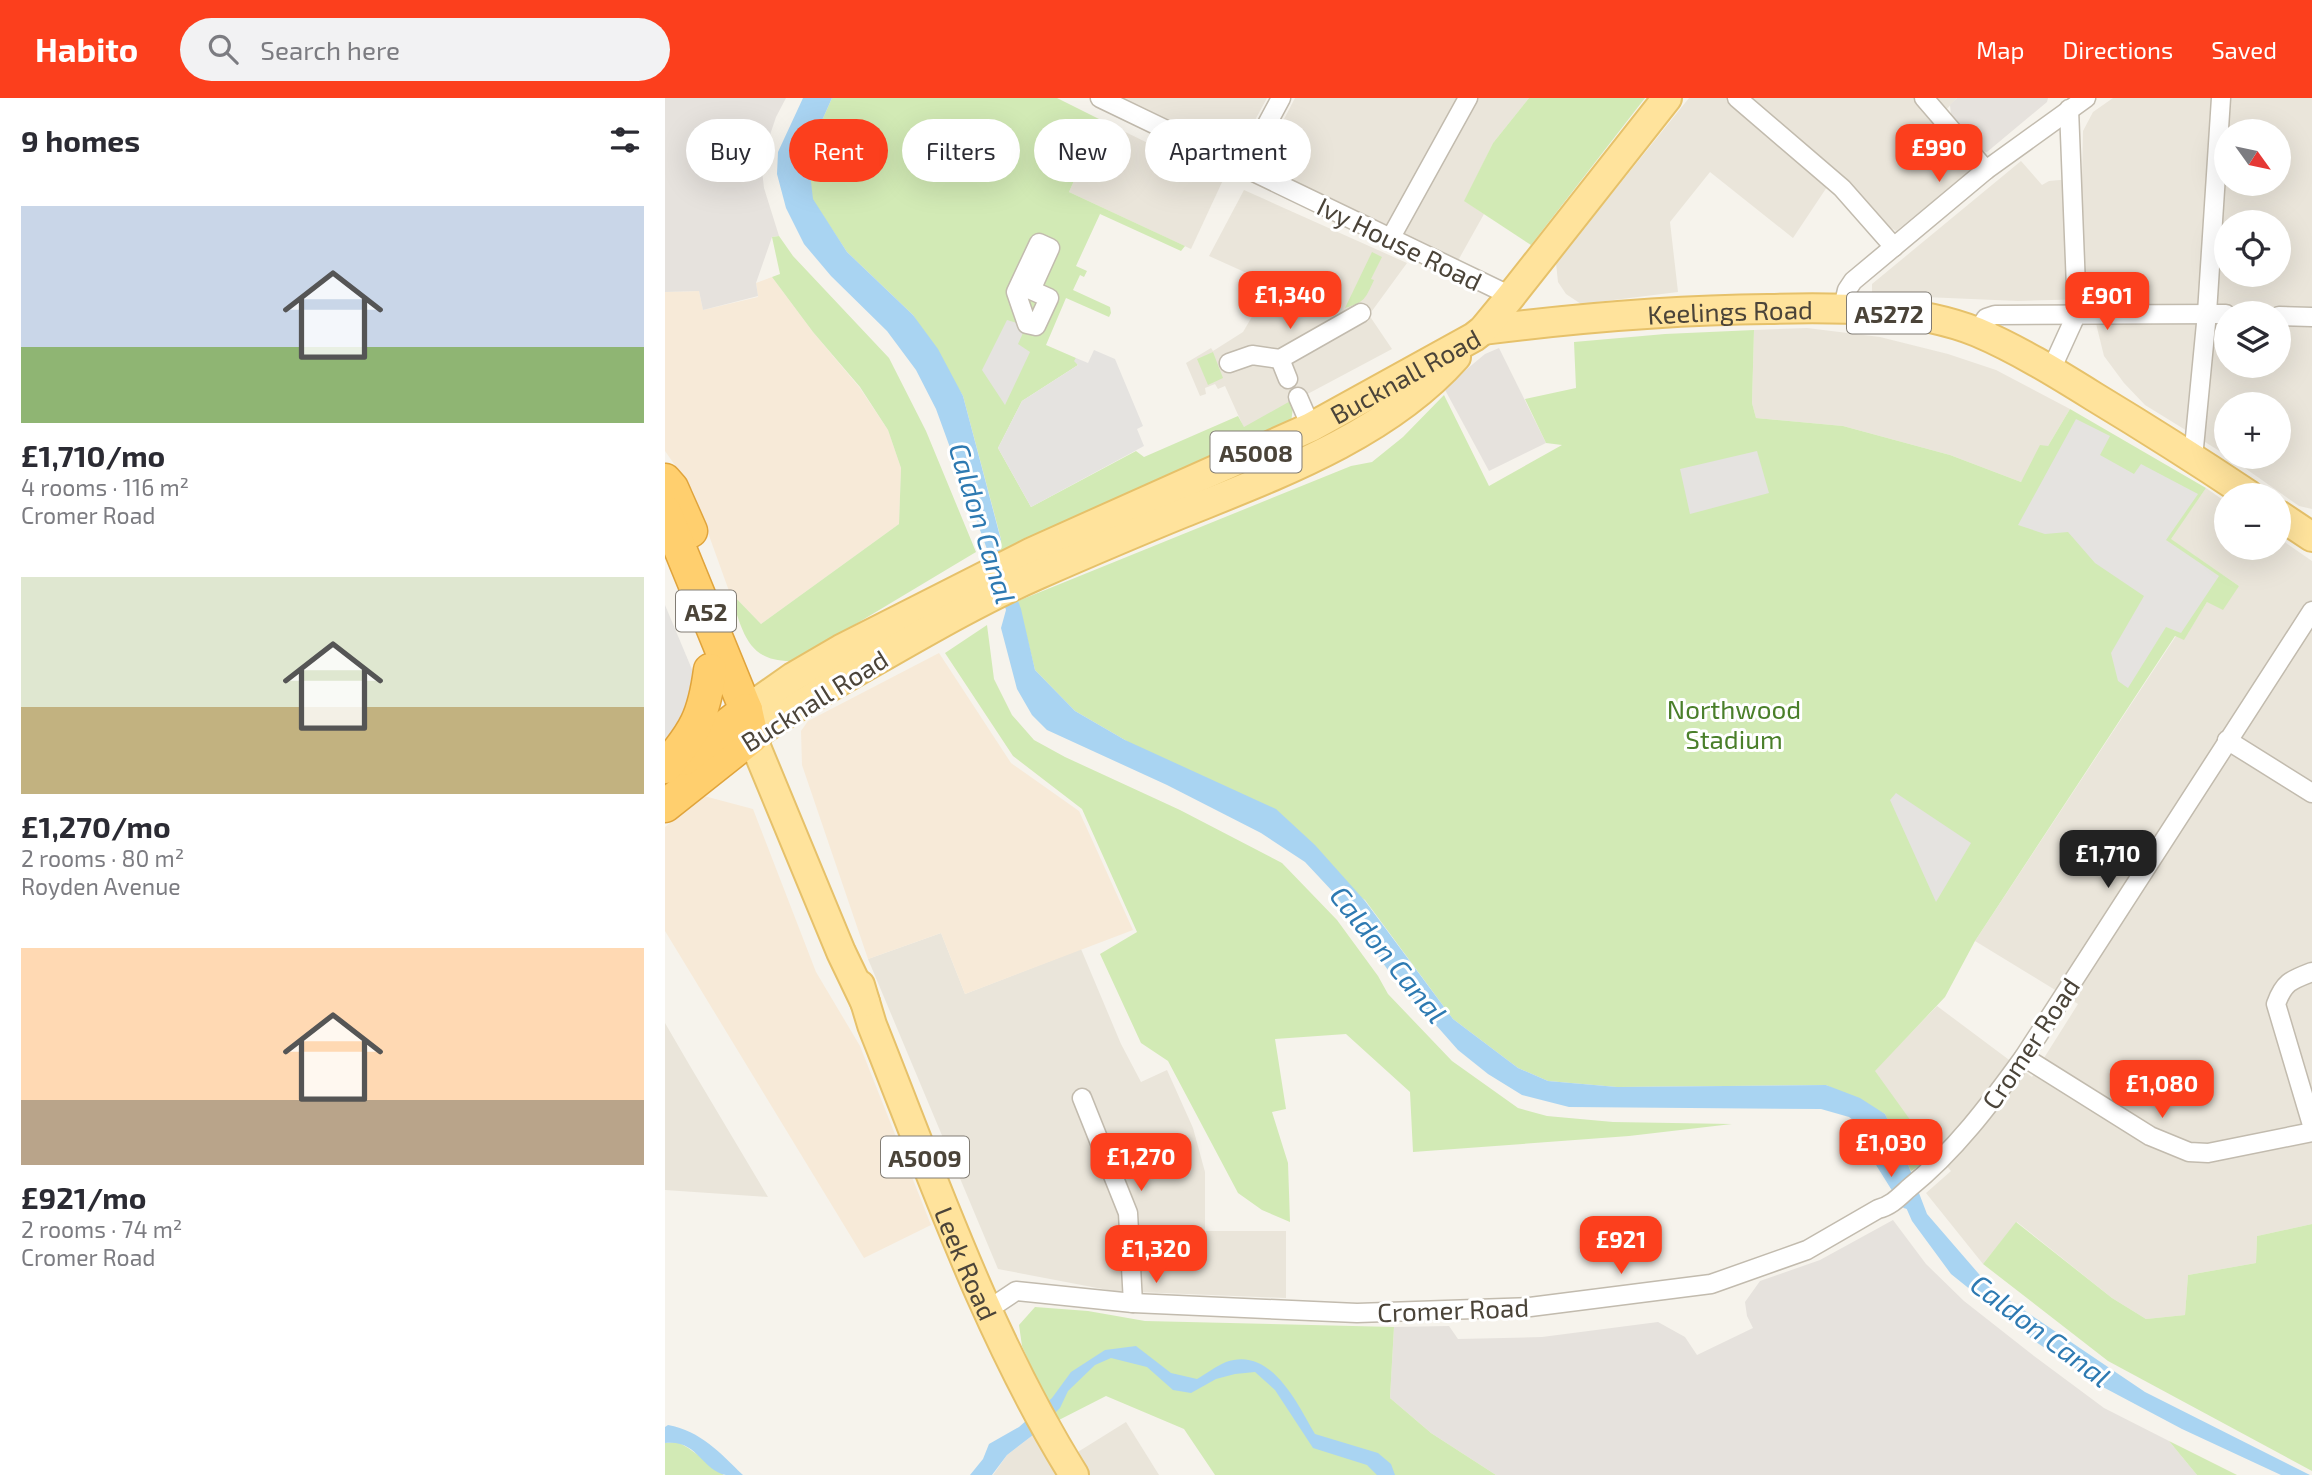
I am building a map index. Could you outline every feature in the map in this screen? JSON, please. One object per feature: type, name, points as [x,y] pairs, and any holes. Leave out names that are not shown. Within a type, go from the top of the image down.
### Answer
[{"type":"highway","points":[[665,480],[672,488],[749,723]]},
{"type":"highway","name":"A52","points":[[665,512],[749,723]]},
{"type":"highway","name":"A52","points":[[665,561],[709,670],[701,717],[692,734],[665,767]]},
{"type":"highway","points":[[709,670],[749,723]]},
{"type":"highway","points":[[665,773],[749,723]]},
{"type":"highway","name":"Bucknall Road","points":[[665,806],[749,723]]},
{"type":"main road","name":"A5008","points":[[1478,333],[1511,296],[1667,98]]},
{"type":"main road","name":"Keelings Road","points":[[1478,333],[1683,310],[1843,307],[1904,315],[1977,332],[2051,370],[2231,483]]},
{"type":"main road","name":"Bucknall Road","points":[[749,723],[793,677],[841,649],[968,596],[1311,427],[1478,333]]},
{"type":"main road","name":"Bucknall Road","points":[[1034,564],[1303,463],[1353,436],[1437,379],[1478,333]]},
{"type":"main road","points":[[2291,521],[2309,531]]},
{"type":"main road","name":"Leek Road","points":[[749,723],[831,928],[865,1002],[986,1311],[1074,1475]]},
{"type":"street","name":"Ivy House Road","points":[[1100,98],[1145,120]]},
{"type":"street","points":[[1270,119],[1281,98]]},
{"type":"street","points":[[1390,239],[1468,98]]},
{"type":"street","points":[[1737,98],[1842,188],[1895,247]]},
{"type":"street","points":[[1924,98],[1986,170]]},
{"type":"street","points":[[1843,307],[1847,290],[1853,281],[1986,170],[2086,98]]},
{"type":"street","points":[[2193,458],[2207,313],[2221,98]]},
{"type":"street","points":[[2051,370],[2077,313],[2069,109]]},
{"type":"street","name":"Ivy House Road","points":[[1274,182],[1511,296]]},
{"type":"street","points":[[1229,363],[1252,355],[1279,359],[1361,313]]},
{"type":"street","points":[[1977,332],[1986,318],[1995,315],[2214,313]]},
{"type":"street","points":[[2291,316],[2312,317]]},
{"type":"street","points":[[1279,359],[1288,379]]},
{"type":"street","points":[[1298,397],[1311,427]]},
{"type":"street","name":"Cromer Road","points":[[986,1311],[1016,1291],[1133,1303],[1357,1313],[1530,1307],[1711,1284],[1807,1250],[1878,1209],[1887,1207],[1919,1181],[1959,1142],[2024,1057],[2312,611]]},
{"type":"street","points":[[2227,740],[2312,793]]},
{"type":"street","points":[[2304,975],[2282,987],[2276,1004],[2312,1125]]},
{"type":"street","points":[[2024,1057],[2150,1136],[2189,1152],[2208,1153],[2312,1132]]},
{"type":"street","points":[[1082,1098],[1128,1213],[1133,1303]]},
{"type":"shaded area","points":[[665,98],[786,98],[775,120],[686,119],[686,182],[763,182],[779,236],[772,237],[756,283],[758,296],[703,310],[699,291],[665,292]]},
{"type":"shaded area","points":[[1117,98],[1267,98],[1256,119],[1159,119]]},
{"type":"shaded area","points":[[1295,98],[1529,98],[1493,143],[1465,201],[1484,214],[1455,266],[1280,182],[1311,182],[1311,119],[1284,119]]},
{"type":"shaded area","points":[[1689,98],[1957,98],[1934,123],[1973,169],[1896,231],[1878,220],[1835,175],[1793,238],[1710,172],[1670,222],[1678,292],[1581,304],[1566,294],[1558,282],[1556,263]]},
{"type":"shaded area","points":[[1957,98],[2048,98],[2047,102],[1987,152],[1982,151],[1951,115],[1950,105]]},
{"type":"shaded area","points":[[2113,98],[2312,98],[2312,509],[2299,506],[2291,500],[2291,483],[2266,483],[2246,469],[2291,469],[2291,392],[2214,392],[2214,448],[2145,405],[2124,383],[2104,356],[2090,299],[2018,301],[1878,295],[1872,292],[1872,284],[2021,161],[2042,185],[2049,181],[2082,178],[2083,131],[2093,112]]},
{"type":"shaded area","points":[[1131,135],[1145,142],[1145,182],[1222,182],[1191,249],[1069,192],[1073,182],[1131,182]]},
{"type":"shaded area","points":[[1244,190],[1407,263],[1369,315],[1392,349],[1244,428],[1225,386],[1218,389],[1215,384],[1205,388],[1206,394],[1200,396],[1186,363],[1211,348],[1213,351],[1243,332],[1271,284],[1209,256]]},
{"type":"shaded area","points":[[772,277],[860,388],[888,430],[901,468],[899,524],[761,624],[729,591],[693,491],[665,451],[665,292],[699,291],[703,310],[758,297],[756,283]]},
{"type":"shaded area","points":[[1012,308],[1027,324],[1018,344],[1030,352],[1005,405],[982,370],[1007,320],[1017,323]]},
{"type":"shaded area","points":[[1807,328],[1880,337],[1948,354],[1996,370],[2070,409],[2048,446],[2021,482],[1950,455],[1843,426],[1756,418],[1752,403],[1754,330]]},
{"type":"shaded area","points":[[1499,348],[1546,443],[1489,471],[1444,388],[1485,354]]},
{"type":"shaded area","points":[[1094,350],[1115,359],[1143,426],[1137,429],[1144,446],[1031,507],[998,448],[1022,401],[1078,365],[1074,361],[1076,358],[1088,363]]},
{"type":"shaded area","points":[[2076,419],[2110,436],[2100,455],[2134,474],[2141,464],[2198,494],[2166,540],[2219,576],[2181,633],[2166,627],[2128,688],[2118,681],[2111,653],[2144,596],[2095,563],[2068,532],[2045,534],[2018,525]]},
{"type":"shaded area","points":[[1757,451],[1769,493],[1690,514],[1680,469]]},
{"type":"shaded area","points":[[2206,488],[2214,494],[2214,560],[2291,560],[2291,546],[2312,561],[2312,1224],[2257,1236],[2256,1263],[2188,1275],[2185,1315],[2146,1319],[2112,1298],[2017,1222],[1983,1264],[1926,1193],[1951,1171],[1929,1146],[1874,1071],[1937,1006],[2032,1077],[2078,1004],[1975,941],[2176,636],[2184,639],[2207,602],[2239,586],[2170,539]]},
{"type":"shaded area","points":[[665,605],[696,679],[688,718],[665,745]]},
{"type":"shaded area","points":[[939,653],[1011,763],[1079,811],[1133,930],[965,994],[941,933],[868,959],[802,765],[801,731],[808,721]]},
{"type":"shaded area","points":[[1896,793],[1971,843],[1936,902],[1890,800]]},
{"type":"shaded area","points":[[704,796],[753,809],[816,972],[860,1046],[931,1225],[864,1258],[665,931],[665,827]]},
{"type":"shaded area","points":[[941,933],[965,994],[1081,949],[1121,1044],[1141,1082],[1167,1070],[1193,1128],[1205,1172],[1205,1231],[1286,1231],[1286,1298],[1113,1291],[998,1269],[868,959]]},
{"type":"shaded area","points":[[665,1023],[690,1066],[768,1197],[665,1190]]},
{"type":"shaded area","points":[[1893,1220],[1926,1264],[1964,1301],[2104,1408],[2169,1441],[2197,1475],[1496,1475],[1431,1433],[1390,1398],[1394,1327],[1449,1326],[1458,1339],[1542,1337],[1658,1322],[1685,1337],[1697,1355],[1753,1328],[1747,1316],[1745,1302],[1760,1281],[1820,1260]]},
{"type":"shaded area","points":[[1126,1422],[1159,1475],[1085,1475],[1073,1455]]},
{"type":"shaded area","points":[[1033,1435],[1057,1475],[993,1475],[1007,1455]]},
{"type":"green space","points":[[832,98],[1057,98],[1099,119],[1034,119],[1034,182],[1073,182],[1069,192],[1185,246],[1181,251],[1100,214],[1076,266],[1087,271],[1084,277],[1080,275],[1073,290],[1110,307],[1111,313],[1109,317],[1066,298],[1046,345],[1076,358],[1078,365],[1022,401],[998,448],[1031,507],[1136,451],[1144,457],[1238,416],[1244,427],[1294,399],[1291,423],[1003,557],[999,546],[1001,539],[963,396],[913,315],[847,252],[812,199],[811,182],[888,182],[888,119],[823,119]]},
{"type":"green space","points":[[1529,98],[1645,98],[1531,245],[1464,201],[1493,143]]},
{"type":"green space","points":[[779,236],[793,256],[889,358],[926,431],[976,552],[794,661],[778,660],[756,650],[748,641],[729,591],[761,624],[899,524],[901,468],[888,430],[860,387],[813,332],[772,277],[780,274],[772,237]]},
{"type":"green space","points":[[1372,252],[1382,257],[1371,279],[1374,280],[1361,302],[1345,308]]},
{"type":"green space","name":"Northwood Stadium","points":[[1754,330],[1752,403],[1756,418],[1843,426],[1950,455],[2021,482],[2040,445],[2048,446],[2070,409],[2206,488],[2171,539],[2239,586],[2223,610],[2207,602],[2184,640],[2175,636],[1975,941],[1945,997],[1875,1071],[1929,1146],[1919,1166],[1911,1171],[1885,1114],[1826,1085],[1617,1087],[1548,1081],[1518,1068],[1453,1019],[1365,900],[1125,740],[1075,711],[1035,670],[1018,601],[1351,466],[1372,462],[1403,437],[1444,395],[1489,486],[1562,445],[1546,443],[1525,399],[1576,388],[1574,342]]},
{"type":"green space","points":[[1213,352],[1223,378],[1208,385],[1197,359]]},
{"type":"green space","points":[[987,625],[994,679],[1012,715],[1034,740],[1180,810],[1282,863],[1337,920],[1388,994],[1452,1061],[1518,1108],[1547,1116],[1613,1122],[1732,1124],[1629,1136],[1413,1152],[1410,1092],[1346,1034],[1275,1039],[1286,1109],[1272,1112],[1288,1163],[1290,1222],[1262,1210],[1238,1193],[1168,1061],[1141,1043],[1100,954],[1137,932],[1082,809],[1013,756],[945,653]]},
{"type":"green space","points":[[2016,1222],[2112,1298],[2146,1319],[2185,1315],[2188,1275],[2256,1263],[2257,1236],[2312,1224],[2312,1471],[2108,1361],[1983,1264]]},
{"type":"green space","points":[[1035,1307],[1088,1311],[1145,1321],[1394,1327],[1390,1398],[1431,1433],[1496,1475],[1215,1475],[1184,1429],[1106,1396],[1055,1422],[1022,1346],[1019,1325]]},
{"type":"green space","points":[[2169,1441],[2237,1475],[2197,1475]]},
{"type":"green space","points":[[677,1442],[695,1452],[724,1475],[665,1475],[665,1443]]},
{"type":"water","points":[[803,98],[832,98],[823,119],[793,119]]},
{"type":"water","points":[[789,128],[789,182],[811,182],[813,199],[847,252],[913,315],[938,349],[963,396],[1001,540],[999,546],[1021,609],[1035,670],[1075,711],[1125,740],[1276,809],[1315,845],[1365,901],[1453,1019],[1518,1068],[1548,1081],[1617,1087],[1826,1085],[1860,1098],[1885,1114],[1927,1214],[1991,1288],[2145,1392],[2310,1475],[2281,1475],[2182,1429],[2101,1386],[2033,1340],[1951,1274],[1912,1221],[1875,1137],[1849,1117],[1821,1109],[1569,1107],[1522,1095],[1488,1074],[1458,1050],[1390,973],[1334,893],[1305,862],[1261,833],[1167,785],[1047,730],[1032,715],[1017,689],[1001,628],[1006,610],[936,409],[916,370],[887,331],[831,276],[804,244],[786,208],[777,174],[778,152]]},
{"type":"water","points":[[1136,1346],[1171,1373],[1197,1379],[1226,1362],[1242,1359],[1256,1362],[1281,1380],[1315,1434],[1378,1453],[1391,1464],[1395,1475],[1377,1475],[1367,1465],[1313,1448],[1275,1390],[1255,1372],[1216,1379],[1191,1393],[1173,1390],[1147,1367],[1111,1358],[1095,1365],[1068,1391],[1060,1408],[1033,1435],[1007,1455],[992,1475],[970,1475],[983,1459],[989,1444],[1019,1427],[1052,1398],[1071,1372],[1105,1350]]},
{"type":"water","points":[[668,1425],[700,1438],[743,1475],[718,1472],[685,1446],[665,1443],[665,1427]]},
{"type":"waterway","name":"Caldon Canal","points":[[1864,1119],[1875,1137],[1878,1153],[1908,1201]]}]
